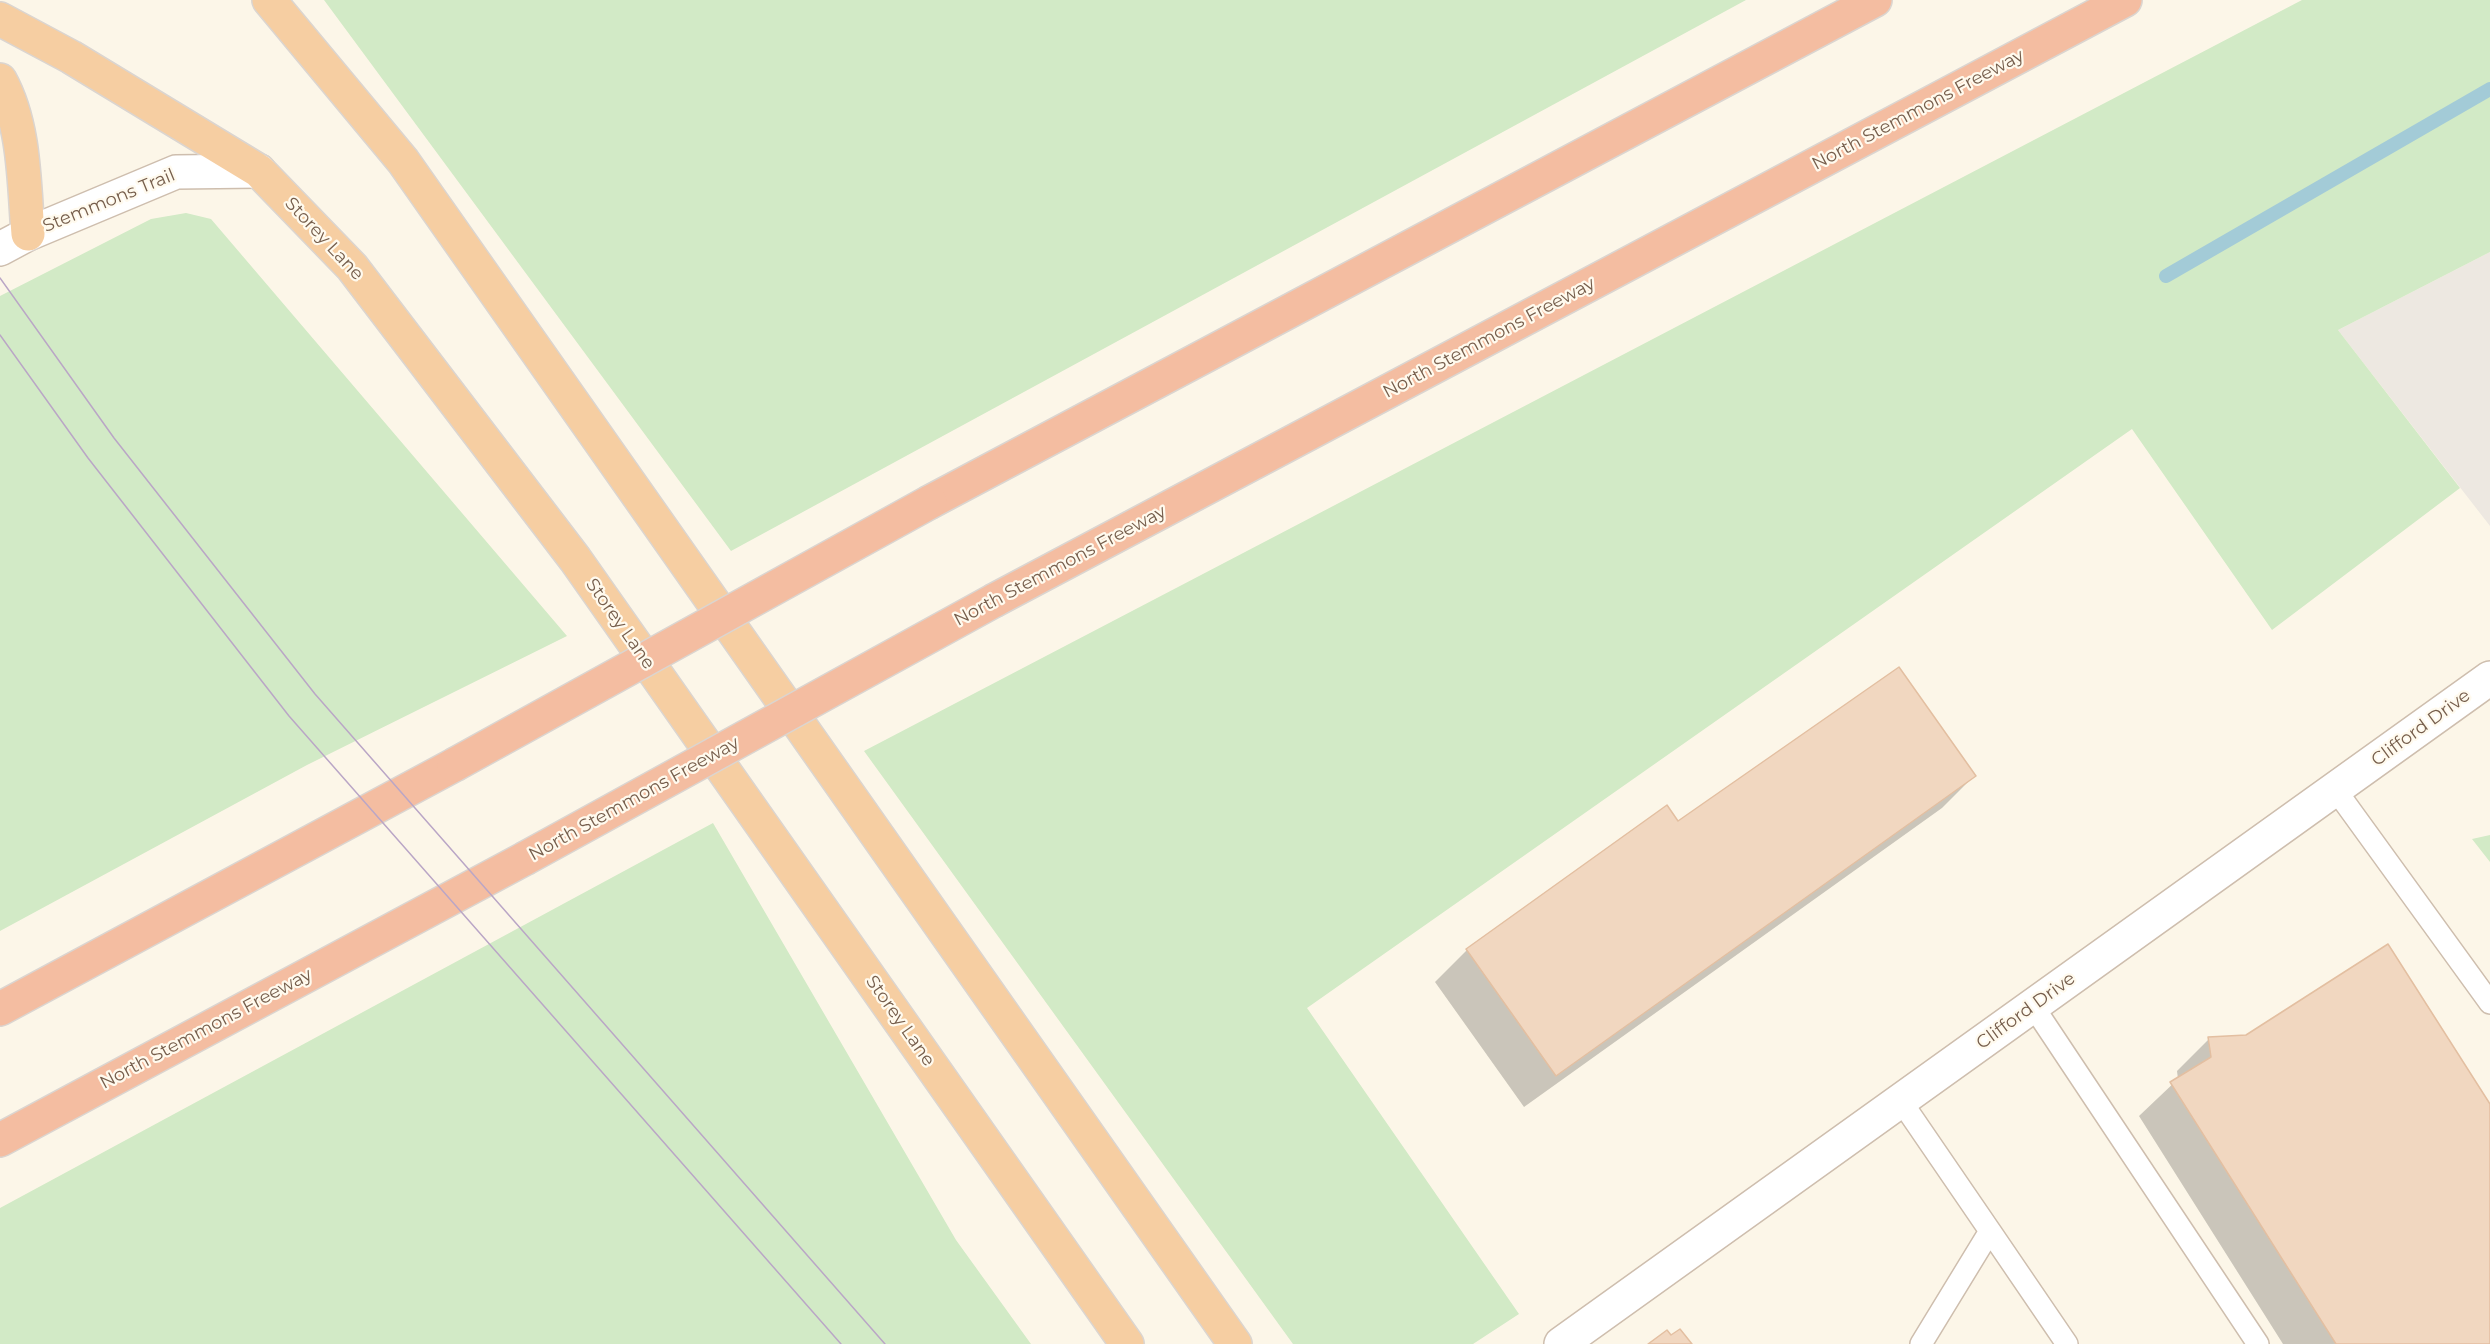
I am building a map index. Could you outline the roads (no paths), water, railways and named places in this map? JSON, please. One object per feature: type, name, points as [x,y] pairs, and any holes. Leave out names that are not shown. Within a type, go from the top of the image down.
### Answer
[{"type":"highway","points":[[0,1009],[454,765],[930,502],[1875,0]]},
{"type":"highway","name":"North Stemmons Freeway","points":[[0,1140],[524,859],[995,600],[2125,0]]},
{"type":"highway","points":[[269,1],[403,161],[1235,1344]]},
{"type":"highway","name":"Storey Lane","points":[[0,19],[71,57],[259,171],[352,267],[575,559],[1127,1344]]},
{"type":"highway","points":[[0,80],[12,101],[16,121],[23,160],[28,234]]},
{"type":"street","name":"Stemmons Trail","points":[[0,249],[28,234],[176,172],[259,171]]},
{"type":"street","name":"Clifford Drive","points":[[1562,1344],[2490,678]]},
{"type":"lane","points":[[2335,789],[2490,1003]]},
{"type":"lane","points":[[2033,1006],[2258,1344]]},
{"type":"lane","points":[[1901,1101],[2067,1344]]},
{"type":"lane","points":[[1921,1344],[1990,1231]]},
{"type":"waterway","points":[[2166,276],[2490,89]]},
{"type":"tram line","points":[[0,278],[114,438],[315,694],[885,1344]]},
{"type":"tram line","points":[[0,335],[88,458],[289,716],[841,1344]]}]
